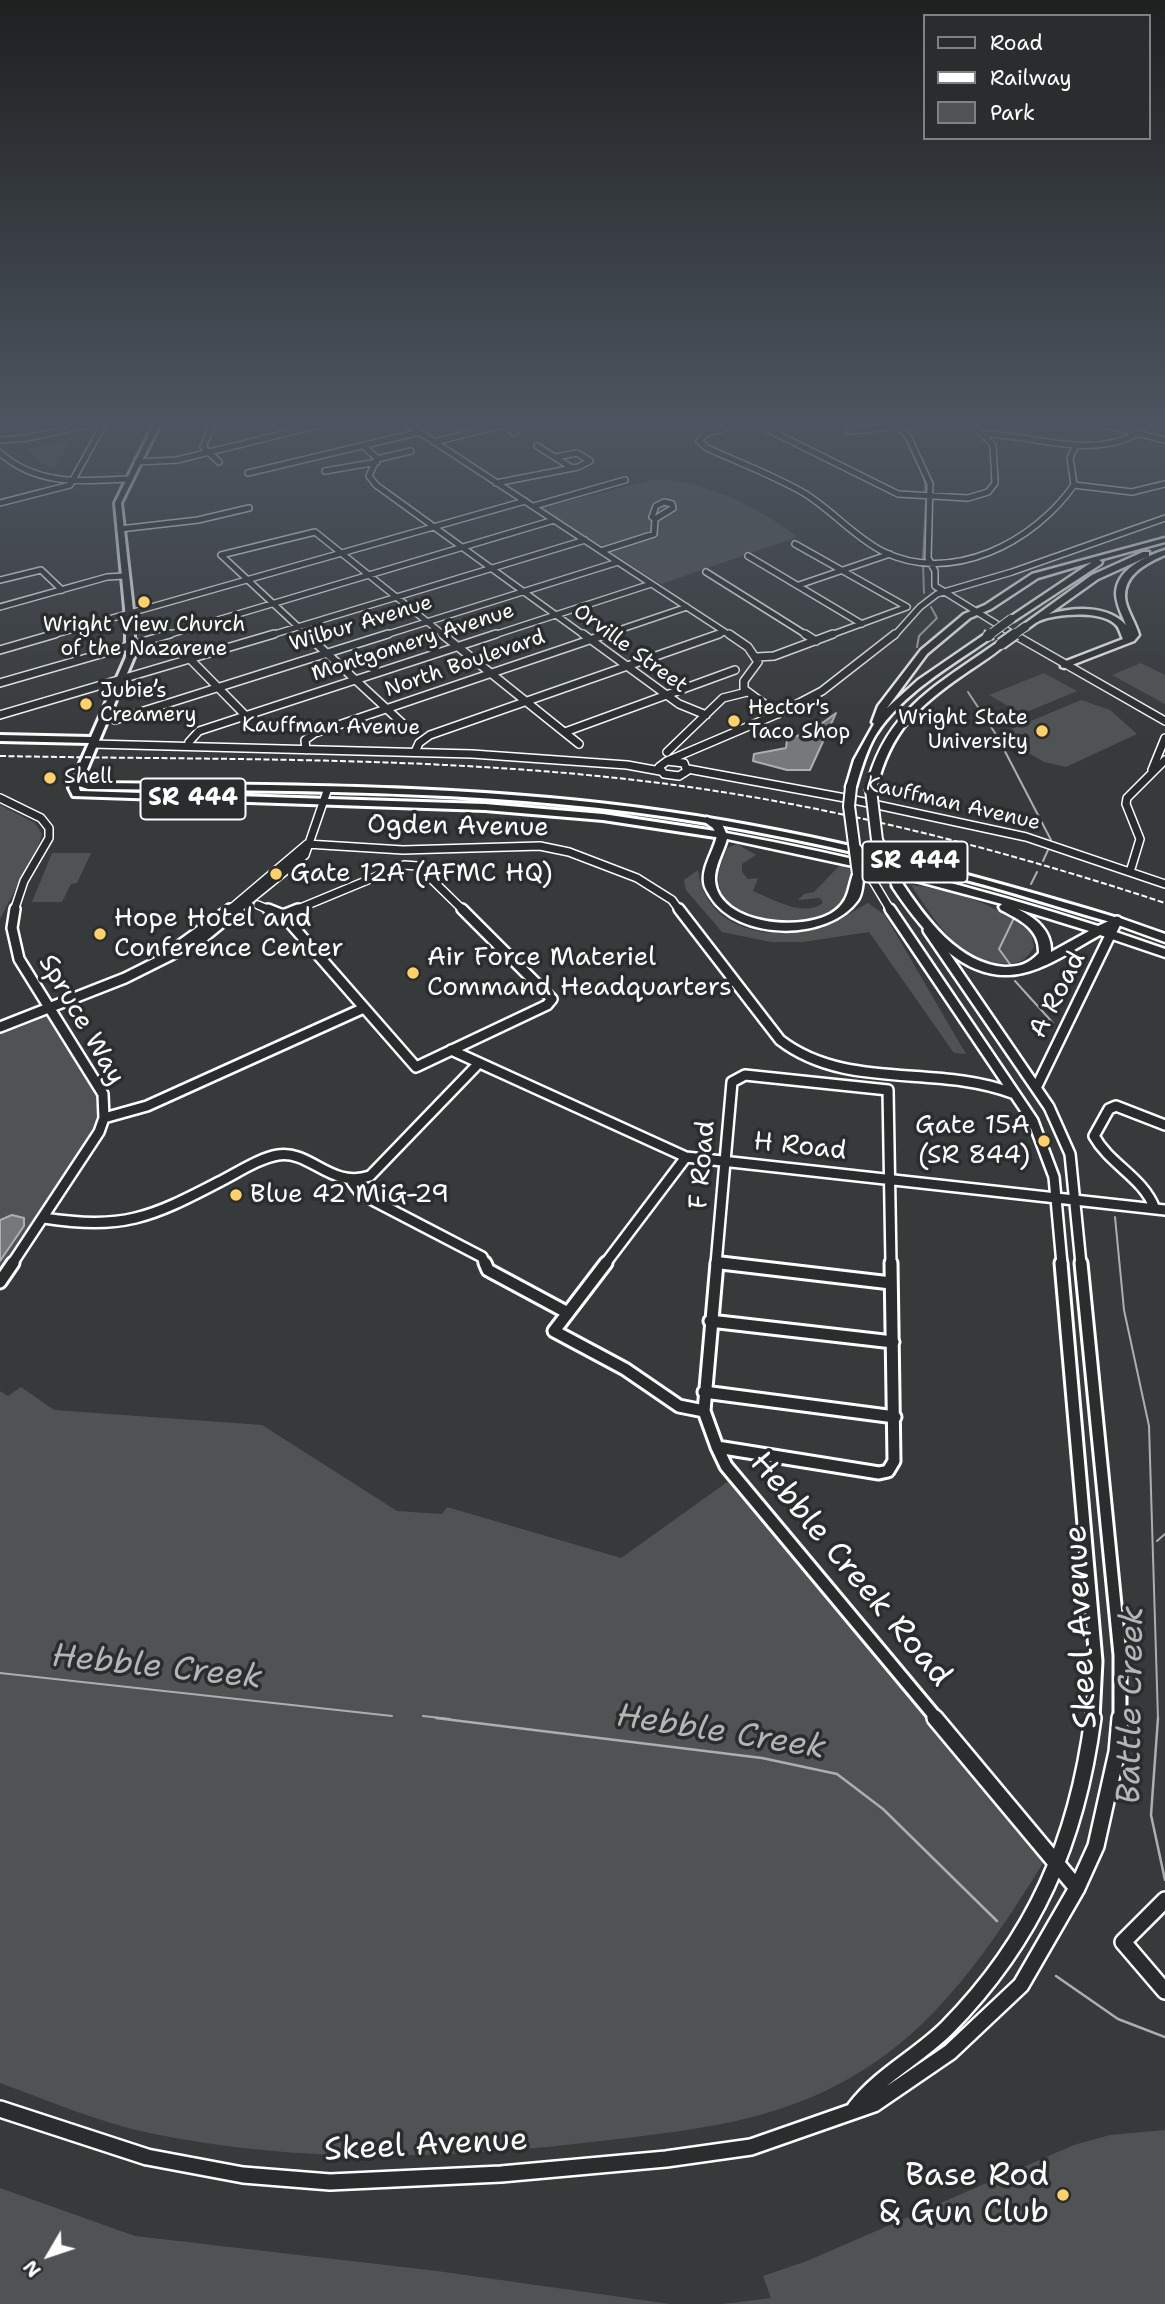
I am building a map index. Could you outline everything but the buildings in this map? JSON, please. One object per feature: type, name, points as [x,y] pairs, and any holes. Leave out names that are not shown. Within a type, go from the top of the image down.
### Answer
[{"type":"highway","points":[[708,820],[718,826],[722,835],[709,876],[710,889],[732,913],[758,923],[804,926],[834,917],[856,897],[858,874],[849,806],[856,762],[883,706],[924,652],[974,612],[1035,576],[1165,540]]},
{"type":"highway","points":[[877,722],[902,697],[1079,572],[1131,548]]},
{"type":"highway","points":[[1118,921],[1107,932],[1033,966],[1003,972],[978,967],[958,955],[917,915],[898,886],[876,841],[871,820],[871,790],[881,752],[900,722],[920,702],[1095,577],[1127,561],[1165,551]]},
{"type":"highway","points":[[1064,665],[1125,642],[1134,635],[1121,602],[1124,581],[1141,564],[1165,551]]},
{"type":"highway","points":[[1025,627],[1060,613],[1088,612],[1105,615],[1121,624],[1127,634],[1125,642]]},
{"type":"highway","name":"SR 444","points":[[722,835],[894,870],[983,893],[1165,953]]},
{"type":"highway","points":[[894,870],[972,894],[1025,918],[1041,933],[1046,944],[1045,954],[1033,966]]},
{"type":"highway","name":"SR 444","points":[[1118,921],[1165,938]]},
{"type":"main road","points":[[76,782],[129,664],[130,613],[120,530]]},
{"type":"main road","name":"Kauffman Avenue","points":[[0,741],[94,742]]},
{"type":"main road","name":"SR 444","points":[[722,835],[548,812],[324,802],[81,796],[74,791],[76,782],[88,786],[327,791],[544,800],[708,820],[813,839],[933,866],[1118,921]]},
{"type":"street","points":[[0,650],[424,530]]},
{"type":"street","name":"Orville Street","points":[[437,530],[685,708],[706,715]]},
{"type":"street","points":[[0,682],[118,648],[131,647],[522,530]]},
{"type":"street","points":[[569,530],[725,632],[757,657],[774,656],[906,606],[795,544]]},
{"type":"street","points":[[601,551],[654,534],[654,530]]},
{"type":"street","points":[[856,530],[890,554],[930,562],[962,559],[1024,537],[1034,530]]},
{"type":"street","points":[[931,530],[930,562],[935,571],[934,584],[942,592],[1094,685],[1165,722]]},
{"type":"street","points":[[664,762],[778,713],[848,674],[901,630],[929,599],[942,592],[1019,570],[1135,530]]},
{"type":"street","points":[[402,723],[221,555],[314,532],[460,646],[579,744]]},
{"type":"street","points":[[0,715],[121,681],[585,540]]},
{"type":"street","points":[[799,585],[890,554]]},
{"type":"street","points":[[748,556],[862,624]]},
{"type":"street","name":"Wilbur Avenue","points":[[115,720],[618,562]]},
{"type":"street","points":[[0,580],[35,570],[45,571],[62,590]]},
{"type":"street","points":[[706,572],[816,641]]},
{"type":"street","points":[[0,607],[124,576]]},
{"type":"street","name":"Montgomery Avenue","points":[[189,742],[199,732],[651,584]]},
{"type":"street","name":"North Boulevard","points":[[305,747],[312,734],[687,607]]},
{"type":"street","points":[[415,749],[430,736],[725,632]]},
{"type":"street","points":[[757,657],[758,662],[744,681],[747,692],[778,713]]},
{"type":"street","points":[[191,660],[246,716]]},
{"type":"street","points":[[565,732],[735,670]]},
{"type":"street","points":[[664,762],[724,698],[747,692]]},
{"type":"street","points":[[1148,775],[1165,738]]},
{"type":"street","name":"Kauffman Avenue","points":[[94,742],[189,742],[305,747]]},
{"type":"street","name":"Kauffman Avenue","points":[[94,742],[415,749],[645,766],[664,762],[1026,837],[1165,884]]},
{"type":"street","points":[[679,776],[687,767],[695,748]]},
{"type":"street","points":[[1130,872],[1140,839],[1126,804],[1127,798],[1165,760]]},
{"type":"street","name":"Kauffman Avenue","points":[[664,762],[679,776],[729,777]]},
{"type":"street","points":[[0,1027],[125,978],[176,952],[176,949],[215,922],[250,901],[299,861],[327,791]]},
{"type":"street","name":"Spruce Way","points":[[0,800],[43,827],[44,845],[5,921],[13,950],[103,1094],[104,1118],[99,1132],[0,1282]]},
{"type":"street","points":[[855,842],[873,881],[1035,1124],[1057,1121]]},
{"type":"street","points":[[250,901],[264,878],[307,844]]},
{"type":"street","name":"Ogden Avenue","points":[[307,844],[403,850],[527,845],[569,852],[638,878],[666,894],[780,1040],[797,1056],[826,1066],[980,1081],[1015,1095]]},
{"type":"street","points":[[250,901],[281,914],[416,1067],[547,1005],[552,996],[421,868],[404,866],[281,914]]},
{"type":"street","name":"Skeel Avenue","points":[[0,2109],[147,2157],[243,2175],[330,2182],[501,2174],[678,2157],[751,2147],[855,2108],[874,2104],[950,2052],[1021,1985],[1077,1888],[1096,1846],[1117,1752],[1121,1709],[1120,1655],[1070,1154],[1057,1121],[1036,1088],[917,915]]},
{"type":"street","name":"A Road","points":[[1036,1088],[1107,932]]},
{"type":"street","points":[[104,1118],[147,1106],[364,1008]]},
{"type":"street","name":"H Road","points":[[451,1050],[686,1157],[1160,1210]]},
{"type":"street","points":[[44,1218],[87,1224],[128,1221],[175,1205],[279,1155],[295,1157],[342,1181],[352,1182],[370,1176],[479,1063]]},
{"type":"street","points":[[980,1081],[989,1075],[993,1064]]},
{"type":"street","name":"F Road","points":[[704,1411],[732,1082],[739,1076],[888,1090],[890,1180]]},
{"type":"street","points":[[1160,1210],[1146,1188],[1096,1141],[1096,1131],[1113,1107],[1165,1125]]},
{"type":"street","name":"Skeel Avenue","points":[[855,2108],[865,2093],[934,2040],[977,1997],[1014,1948],[1059,1865],[1076,1820],[1085,1783],[1092,1741],[1096,1661],[1058,1198],[1047,1154],[1039,1148],[1033,1133],[1035,1124]]},
{"type":"street","points":[[686,1157],[554,1331],[625,1369],[679,1406],[704,1411]]},
{"type":"street","points":[[716,1447],[879,1473],[888,1471],[894,1461],[895,1417],[890,1180]]},
{"type":"street","points":[[352,1182],[361,1194],[482,1257],[488,1270],[568,1313]]},
{"type":"street","points":[[716,1262],[891,1283]]},
{"type":"street","points":[[710,1321],[893,1342]]},
{"type":"street","points":[[704,1392],[895,1417]]},
{"type":"street","name":"Hebble Creek Road","points":[[704,1411],[716,1447],[726,1466],[1077,1888]]},
{"type":"street","points":[[1165,1901],[1123,1942],[1165,1991]]},
{"type":"green space","points":[[575,530],[787,530],[797,537],[661,584]]},
{"type":"green space","points":[[1141,663],[1165,675],[1165,704],[1112,675]]},
{"type":"green space","points":[[1044,673],[1077,691],[1022,714],[989,695]]},
{"type":"green space","points":[[1081,700],[1110,710],[1137,734],[1066,767],[1044,762],[1008,741],[1007,731]]},
{"type":"green space","points":[[0,805],[35,823],[42,834],[0,919]]},
{"type":"green space","points":[[737,844],[756,855],[742,864],[742,872],[748,879],[758,878],[753,891],[788,906],[807,909],[815,907],[823,903],[820,898],[798,900],[804,894],[814,892],[840,865],[852,870],[848,893],[834,908],[818,917],[798,921],[758,919],[740,912],[726,901],[718,880],[727,848]]},
{"type":"green space","points":[[52,853],[91,853],[77,883],[71,884],[62,902],[32,902]]},
{"type":"green space","points":[[698,870],[703,890],[712,905],[740,926],[757,931],[776,933],[814,929],[868,903],[885,915],[966,1054],[954,1053],[869,932],[803,942],[771,942],[722,932],[686,890],[684,880]]},
{"type":"green space","points":[[911,885],[959,895],[990,906],[1031,933],[1034,947],[1023,960],[1010,964],[983,960],[970,954],[947,934]]},
{"type":"green space","points":[[45,1015],[51,1017],[88,1075],[97,1105],[96,1122],[91,1139],[0,1273],[0,1031]]},
{"type":"green space","points":[[21,1387],[54,1410],[262,1425],[397,1511],[442,1514],[447,1507],[621,1558],[730,1480],[1032,1843],[1043,1863],[960,1983],[909,2036],[881,2058],[821,2093],[792,2105],[732,2122],[641,2136],[494,2151],[379,2156],[321,2154],[206,2143],[149,2133],[92,2117],[0,2083],[0,1391],[8,1396]]},
{"type":"green space","name":"Base Rod & Gun Club","points":[[1165,2130],[1165,2304],[722,2304],[771,2298],[763,2276],[807,2261],[1074,2145],[1110,2135]]},
{"type":"green space","points":[[0,2188],[135,2236],[437,2271],[670,2304],[0,2304]]},
{"type":"shaded area","points":[[836,713],[810,770],[787,770],[753,761],[754,754],[786,748],[787,739],[810,732]]},
{"type":"shaded area","points":[[12,1215],[24,1218],[24,1226],[0,1261],[0,1220]]},
{"type":"waterway","points":[[923,560],[925,530]]},
{"type":"waterway","points":[[923,564],[924,593]]},
{"type":"waterway","points":[[917,647],[919,636],[937,618],[931,607]]},
{"type":"waterway","points":[[968,692],[997,736],[1051,840]]},
{"type":"waterway","points":[[1043,861],[1048,850]]},
{"type":"waterway","points":[[1031,884],[1037,872]]},
{"type":"waterway","points":[[1012,967],[999,949],[1014,918]]},
{"type":"waterway","points":[[1015,981],[1053,1023]]},
{"type":"waterway","points":[[1115,1217],[1124,1310],[1149,1426],[1158,1718]]},
{"type":"waterway","name":"Battle Creek","points":[[1157,1541],[1165,1534]]},
{"type":"waterway","name":"Hebble Creek","points":[[0,1673],[392,1716]]},
{"type":"waterway","name":"Hebble Creek","points":[[423,1716],[450,1719]]},
{"type":"waterway","name":"Hebble Creek","points":[[436,1718],[762,1758],[837,1774],[883,1809],[997,1921]]},
{"type":"waterway","name":"Battle Creek","points":[[1158,1718],[1151,1815],[1165,1880]]},
{"type":"waterway","name":"Hebble Creek","points":[[1056,1976],[1118,2019],[1165,2037]]},
{"type":"railway","points":[[0,756],[386,762],[617,778],[756,798],[894,826],[1030,861],[1165,903]]},
{"type":"place","name":"Wright View Church of the Nazarene","points":[[144,602]]},
{"type":"place","name":"Jubie’s Creamery","points":[[86,704]]},
{"type":"place","name":"Hector's Taco Shop","points":[[734,721]]},
{"type":"place","name":"Wright State University","points":[[1042,731]]},
{"type":"place","name":"Shell","points":[[50,778]]},
{"type":"place","name":"Gate 12A (AFMC HQ)","points":[[276,874]]},
{"type":"place","name":"Hope Hotel and Conference Center","points":[[100,934]]},
{"type":"place","name":"Air Force Materiel Command Headquarters","points":[[413,973]]},
{"type":"place","name":"Gate 15A (SR 844)","points":[[1044,1141]]},
{"type":"place","name":"Blue 42 MiG-29","points":[[236,1195]]},
{"type":"place","name":"Base Rod & Gun Club","points":[[1063,2195]]}]
